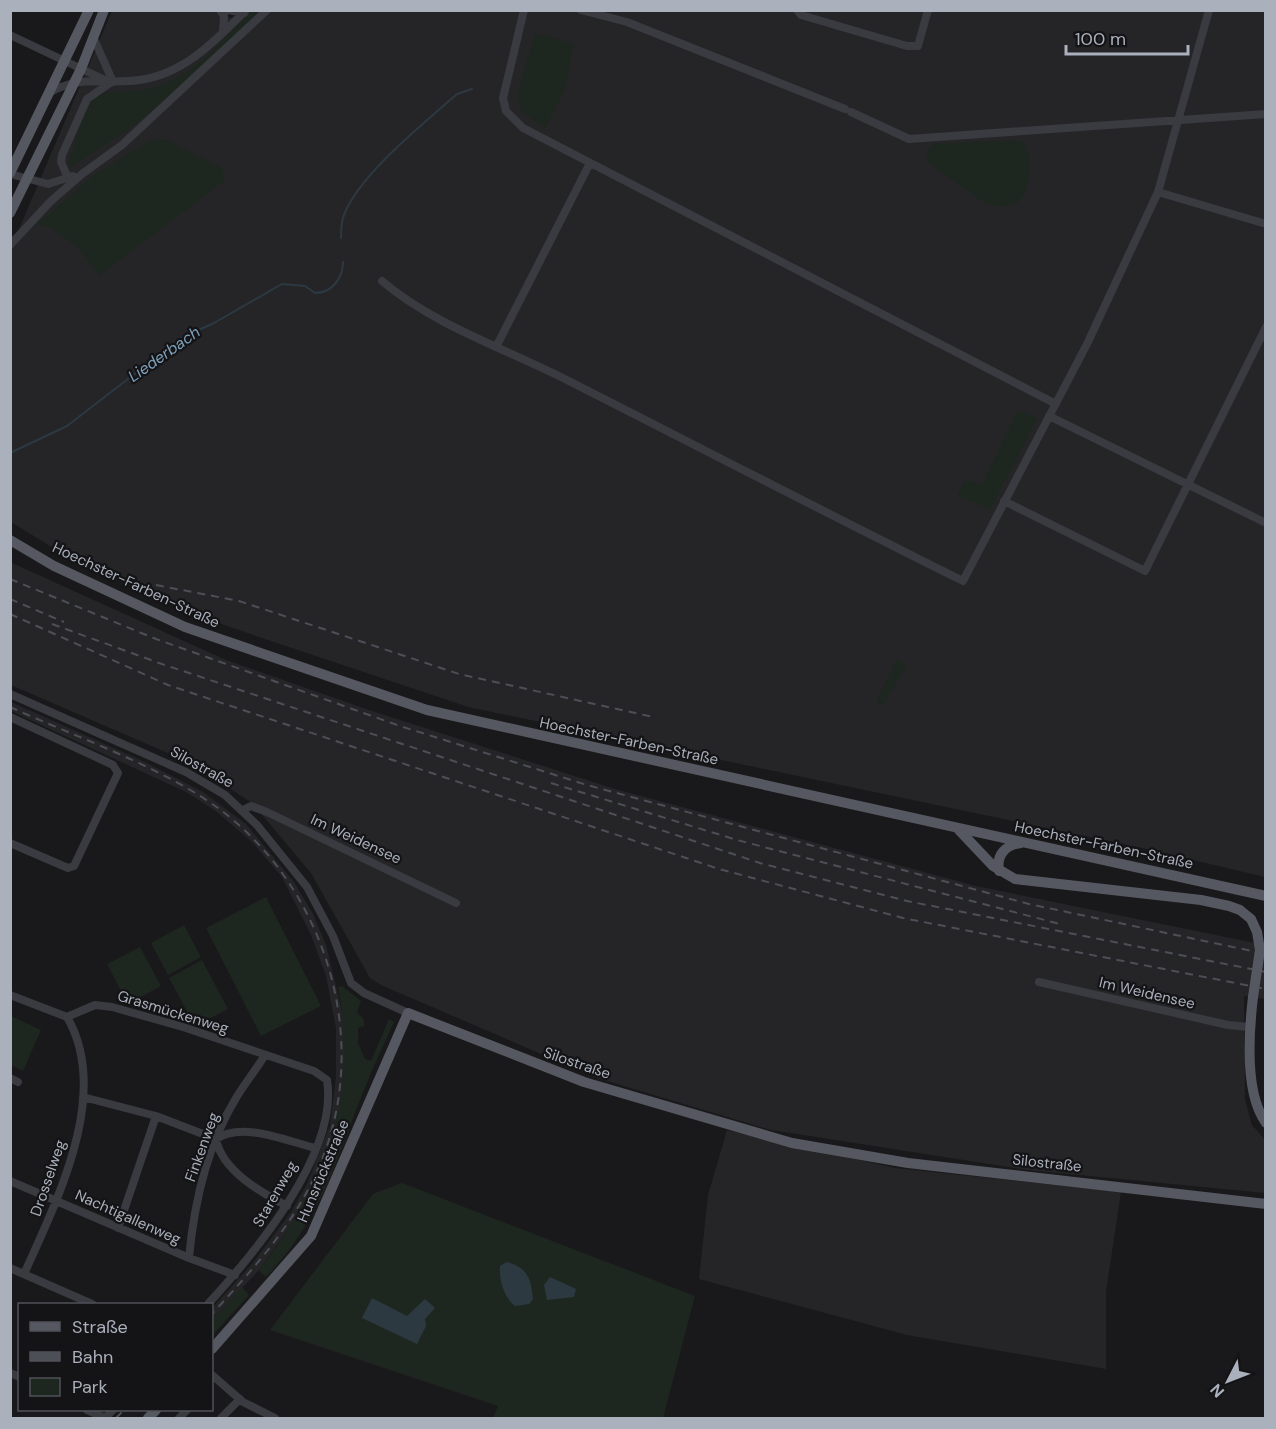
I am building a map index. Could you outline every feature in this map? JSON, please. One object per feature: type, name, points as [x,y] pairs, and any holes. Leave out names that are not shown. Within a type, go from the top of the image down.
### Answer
[{"type":"main road","points":[[10,174],[89,10]]},
{"type":"main road","points":[[10,213],[61,108],[70,82],[81,69],[104,10]]},
{"type":"main road","name":"Hoechster-Farben-Straße","points":[[10,540],[54,566],[184,627],[427,710],[1266,896]]},
{"type":"main road","points":[[957,828],[999,871],[1015,879],[1220,903],[1245,913],[1263,937],[1249,1028],[1255,1102],[1266,1122]]},
{"type":"main road","points":[[999,871],[999,861],[1003,851],[1009,846],[1023,842]]},
{"type":"main road","name":"Silostraße","points":[[408,1012],[584,1082],[792,1143],[908,1163],[1266,1204]]},
{"type":"main road","name":"Hunsrückstraße","points":[[213,1348],[311,1236],[408,1012]]},
{"type":"street","points":[[220,10],[224,16],[223,32]]},
{"type":"street","points":[[228,10],[245,12]]},
{"type":"street","points":[[10,246],[46,207],[82,174],[122,145],[267,10]]},
{"type":"street","points":[[524,10],[502,98],[506,111],[523,128],[1056,404]]},
{"type":"street","points":[[581,10],[627,22],[848,111],[909,139],[1179,122],[1266,114]]},
{"type":"street","points":[[797,10],[801,15],[907,46],[918,46],[928,10]]},
{"type":"street","points":[[382,281],[407,301],[496,347],[525,359],[963,581],[1056,404],[1158,192],[1209,10]]},
{"type":"street","points":[[49,93],[70,82],[113,82],[153,78],[175,70],[197,56],[245,12]]},
{"type":"street","points":[[10,35],[113,82]]},
{"type":"street","points":[[94,39],[113,82]]},
{"type":"street","points":[[66,61],[70,82]]},
{"type":"street","points":[[68,177],[61,162],[62,155],[87,99],[113,82]]},
{"type":"street","points":[[496,347],[590,163]]},
{"type":"street","points":[[10,174],[48,184],[82,174]]},
{"type":"street","points":[[1158,192],[1266,224]]},
{"type":"street","points":[[1004,501],[1145,571],[1266,327]]},
{"type":"street","points":[[1049,416],[1266,523]]},
{"type":"street","name":"Silostraße","points":[[10,694],[186,772],[243,810],[306,887],[333,936],[351,983],[364,993],[408,1012]]},
{"type":"street","points":[[10,717],[113,765],[118,773],[74,866],[68,868],[10,843]]},
{"type":"street","name":"Im Weidensee","points":[[243,810],[251,806],[267,812],[456,903]]},
{"type":"street","name":"Im Weidensee","points":[[1039,982],[1249,1028]]},
{"type":"street","points":[[10,994],[67,1017]]},
{"type":"street","name":"Grasmückenweg","points":[[67,1017],[95,1005],[112,1007],[183,1027],[314,1071],[327,1080]]},
{"type":"street","name":"Drosselweg","points":[[24,1274],[57,1200],[71,1160],[83,1097],[82,1067],[74,1029],[67,1017]]},
{"type":"street","name":"Finkenweg","points":[[189,1258],[194,1215],[216,1139],[236,1098],[265,1055]]},
{"type":"street","name":"Starenweg","points":[[210,1303],[235,1275],[287,1206],[315,1148],[330,1097],[327,1080]]},
{"type":"street","points":[[83,1097],[156,1116],[216,1139],[226,1134],[242,1132],[315,1148]]},
{"type":"street","points":[[118,1228],[156,1116]]},
{"type":"street","points":[[216,1139],[220,1152],[251,1187],[287,1206]]},
{"type":"street","name":"Nachtigallenweg","points":[[10,1181],[189,1258],[235,1275]]},
{"type":"street","points":[[10,1268],[88,1303]]},
{"type":"street","points":[[213,1379],[262,1416],[275,1419]]},
{"type":"street","points":[[221,1419],[240,1400]]},
{"type":"street","points":[[89,1411],[105,1418]]},
{"type":"shaded area","points":[[239,10],[1265,11],[1265,877],[1142,848],[468,707],[200,617],[76,562],[11,522],[10,250],[112,11],[213,11],[234,19]]},
{"type":"shaded area","points":[[10,562],[226,660],[369,710],[615,789],[976,886],[1265,945],[1265,999],[1244,996],[1245,1100],[1252,1125],[1265,1140],[1265,1193],[1028,1170],[771,1130],[597,1078],[381,985],[370,978],[311,873],[252,803],[191,763],[11,685]]},
{"type":"shaded area","points":[[11,702],[145,762],[203,792],[246,824],[294,882],[313,914],[326,945],[344,1019],[345,1062],[341,1109],[324,1164],[297,1217],[259,1270],[213,1319],[213,1307],[252,1264],[291,1212],[307,1184],[330,1125],[336,1077],[336,1028],[326,976],[311,935],[282,877],[252,842],[217,812],[186,792],[11,711]]},
{"type":"shaded area","points":[[727,1130],[895,1168],[1121,1192],[1106,1292],[1106,1369],[907,1335],[699,1279],[708,1195]]},
{"type":"shaded area","points":[[507,1262],[514,1264],[527,1275],[533,1299],[529,1304],[515,1306],[505,1293],[501,1283],[500,1266]]},
{"type":"shaded area","points":[[550,1277],[576,1289],[574,1297],[547,1300],[544,1285]]},
{"type":"shaded area","points":[[372,1298],[407,1316],[425,1299],[435,1308],[425,1319],[426,1326],[417,1344],[362,1318]]},
{"type":"green space","points":[[252,11],[260,11],[180,88],[124,133],[70,167],[68,163],[81,124],[95,97],[105,92],[150,88],[177,78],[207,55]]},
{"type":"green space","points":[[535,33],[574,44],[565,89],[545,128],[522,112],[517,96]]},
{"type":"green space","points":[[167,140],[222,168],[225,180],[99,276],[73,244],[38,223],[95,174],[149,141]]},
{"type":"green space","points":[[1015,140],[1024,143],[1026,151],[1029,152],[1030,164],[1024,195],[1010,206],[985,203],[930,164],[926,158],[929,147],[934,144]]},
{"type":"green space","points":[[1018,410],[1037,419],[990,509],[957,496],[965,480],[982,484]]},
{"type":"green space","points":[[897,660],[907,665],[883,705],[876,701]]},
{"type":"green space","points":[[266,897],[321,1006],[261,1036],[206,928]]},
{"type":"green space","points":[[184,925],[201,957],[168,975],[151,943]]},
{"type":"green space","points":[[140,947],[161,986],[128,1004],[107,964]]},
{"type":"green space","points":[[202,960],[228,1009],[195,1026],[169,978]]},
{"type":"green space","points":[[342,986],[361,1001],[357,1012],[364,1020],[364,1026],[358,1028],[358,1043],[365,1059],[371,1061],[389,1019],[394,1022],[367,1081],[335,1165],[314,1211],[285,1255],[266,1277],[259,1270],[303,1205],[319,1172],[331,1138],[340,1102],[344,1066],[343,1027],[338,987]]},
{"type":"green space","points":[[11,1016],[41,1030],[23,1071],[11,1065]]},
{"type":"green space","points":[[402,1183],[695,1296],[663,1418],[493,1418],[498,1406],[270,1330],[373,1194]]},
{"type":"green space","points":[[242,1287],[249,1295],[213,1335],[213,1319]]},
{"type":"waterway","name":"Liederbach","points":[[341,238],[343,218],[363,183],[394,150],[457,94],[472,89]]},
{"type":"waterway","name":"Liederbach","points":[[10,453],[67,426],[181,338],[214,323],[282,284],[305,286],[315,293],[327,290],[339,279],[343,262]]},
{"type":"railway","points":[[10,579],[156,639],[400,726],[587,785],[1029,904],[1266,954]]},
{"type":"railway","points":[[156,585],[239,601],[459,674],[653,717]]},
{"type":"railway","points":[[10,599],[64,622]]},
{"type":"railway","points":[[10,614],[168,685],[719,869],[903,918],[1266,989]]},
{"type":"railway","points":[[52,624],[159,663],[760,863],[907,901],[1266,972]]},
{"type":"railway","points":[[10,707],[147,767],[199,795],[222,811],[259,845],[289,884],[313,927],[330,974],[340,1023],[341,1072],[334,1121],[318,1169],[297,1209],[271,1246],[213,1313]]},
{"type":"railway","points":[[551,783],[737,840],[1060,924]]},
{"type":"railway","points":[[116,1418],[123,1411]]}]
